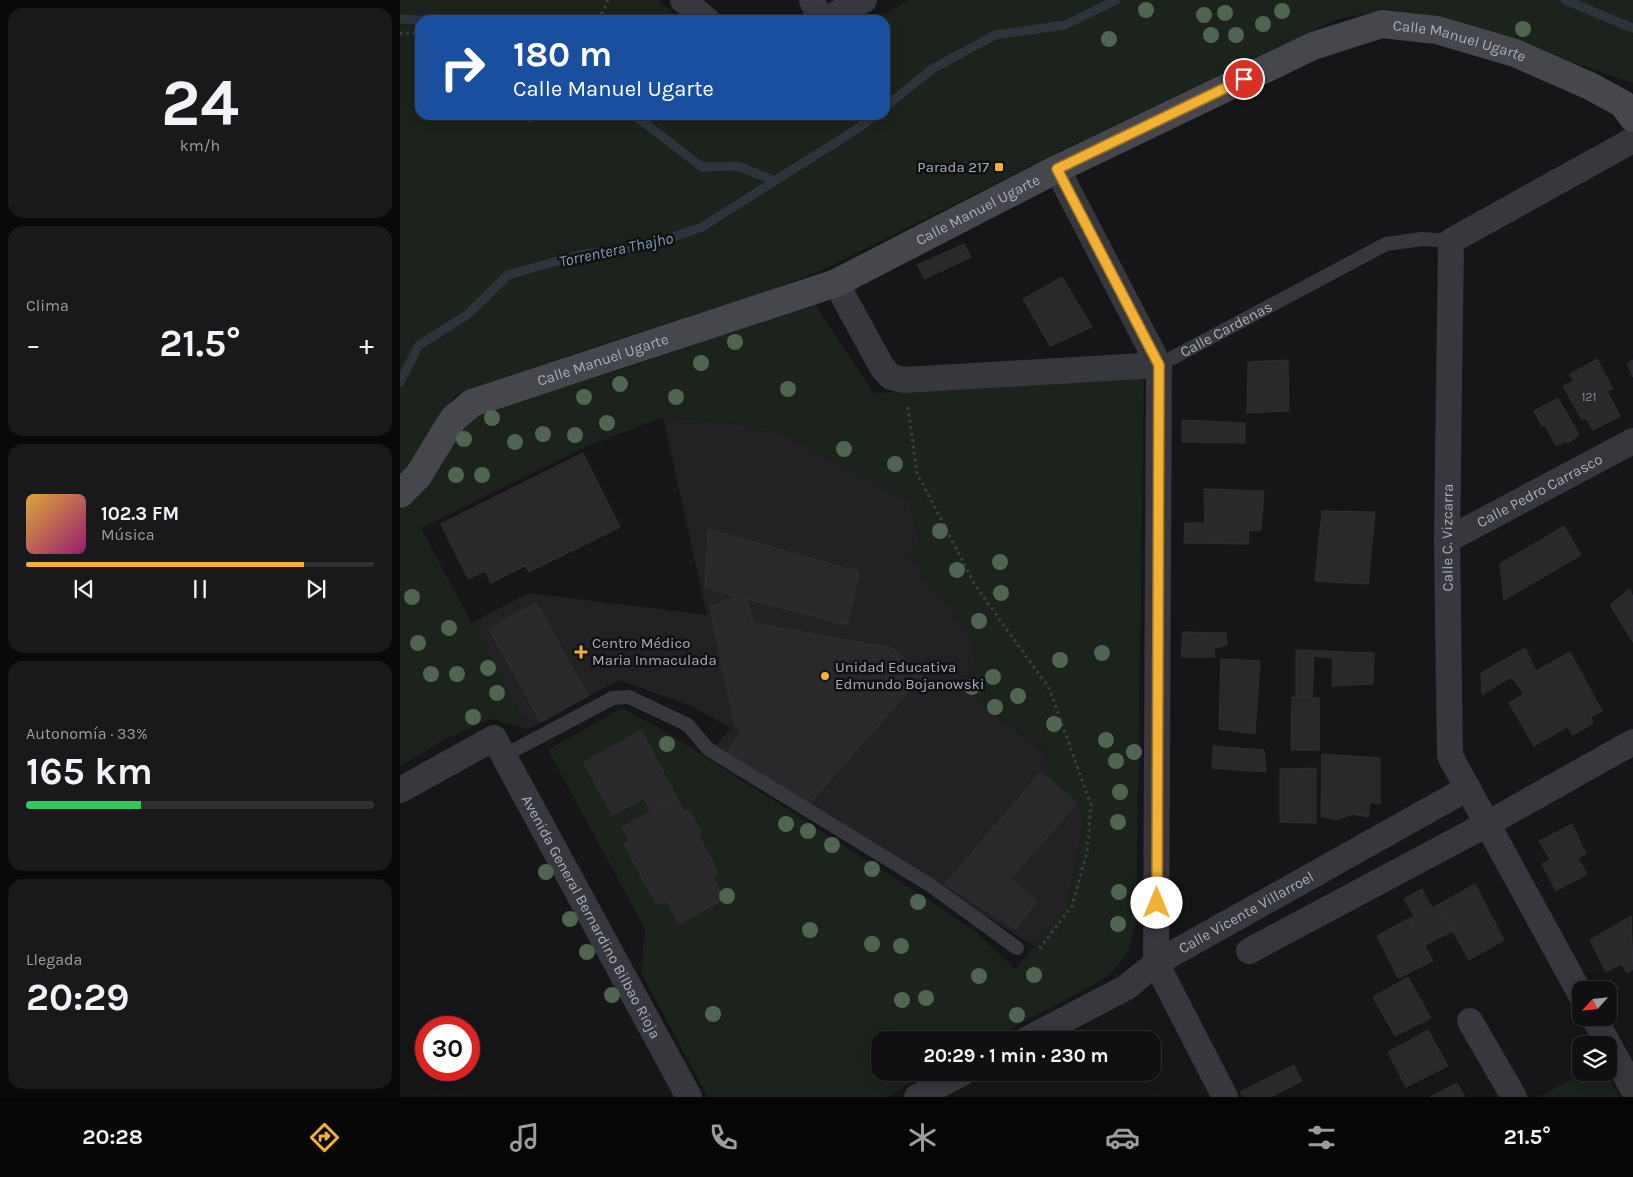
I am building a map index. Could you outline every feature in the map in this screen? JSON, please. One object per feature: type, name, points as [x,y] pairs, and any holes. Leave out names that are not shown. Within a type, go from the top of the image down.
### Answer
[{"type":"street","points":[[683,0],[701,15]]},
{"type":"street","points":[[812,0],[820,15]]},
{"type":"street","points":[[832,15],[864,0]]},
{"type":"street","name":"Calle Manuel Ugarte","points":[[400,494],[418,476],[454,419],[472,403],[836,283],[1057,169],[1313,46],[1382,24],[1437,30],[1515,54],[1598,90],[1623,104],[1633,118]]},
{"type":"street","points":[[1451,241],[1633,140]]},
{"type":"street","points":[[1057,169],[1159,365],[1156,963],[1225,1097]]},
{"type":"street","name":"Calle C. Vizcarra","points":[[1451,241],[1447,540],[1450,756],[1573,981]]},
{"type":"street","points":[[836,283],[882,366],[891,377],[904,380]]},
{"type":"street","name":"Calle Cardenas","points":[[904,380],[1159,365]]},
{"type":"street","name":"Calle Pedro Carrasco","points":[[1447,540],[1633,441]]},
{"type":"street","points":[[1250,951],[1487,824],[1633,742]]},
{"type":"street","points":[[400,790],[499,747]]},
{"type":"street","name":"Avenida General Bernardino Bilbao Rioja","points":[[499,747],[689,1097]]},
{"type":"street","name":"Calle Vicente Villarroel","points":[[1043,1031],[1127,987],[1156,963],[1468,788]]},
{"type":"street","points":[[1470,1021],[1514,1097]]},
{"type":"street","points":[[1598,1026],[1633,1089]]},
{"type":"street","points":[[917,1097],[947,1081]]},
{"type":"lane","name":"Calle Cardenas","points":[[1159,365],[1386,244],[1422,239],[1451,241]]},
{"type":"lane","points":[[499,747],[613,698],[629,697],[688,725],[708,749],[930,885],[1017,948]]},
{"type":"path","points":[[601,15],[608,0]]},
{"type":"path","points":[[400,33],[415,33]]},
{"type":"path","points":[[904,380],[917,473],[975,585],[1049,688],[1091,805],[1087,852],[1072,906],[1028,962],[1017,948]]},
{"type":"shaded area","points":[[400,0],[657,0],[676,15],[415,15],[415,120],[890,120],[890,15],[882,15],[910,0],[1633,0],[1633,83],[1444,18],[1388,9],[1335,20],[1065,149],[827,268],[724,309],[594,347],[455,395],[416,465],[400,481]]},
{"type":"shaded area","points":[[814,303],[874,393],[1137,377],[1144,382],[1136,922],[1128,950],[1114,970],[1097,983],[1006,1031],[871,1031],[871,1081],[914,1081],[887,1097],[708,1097],[641,973],[645,929],[548,750],[622,708],[663,730],[938,906],[977,933],[1015,969],[1068,905],[1086,812],[1041,772],[1051,757],[960,685],[975,667],[974,638],[910,558],[920,542],[909,501],[770,427],[663,417],[583,448],[421,528],[528,729],[491,719],[448,738],[400,766],[400,511],[428,480],[457,434],[475,417],[497,407],[614,372]]},
{"type":"shaded area","name":"Unidad Educativa Edmundo Bojanowski","points":[[663,417],[770,427],[909,501],[920,542],[910,558],[974,638],[975,667],[960,685],[1051,758],[1041,772],[1086,812],[1068,905],[1034,946],[714,747],[731,728],[691,706],[619,680],[528,729],[471,623],[529,593],[707,615]]},
{"type":"shaded area","points":[[1572,1079],[1572,1081],[1610,1081],[1619,1097],[1539,1097]]},
{"type":"building","points":[[964,244],[971,257],[925,279],[917,265]]},
{"type":"building","points":[[1062,277],[1092,327],[1050,346],[1023,299]]},
{"type":"building","points":[[1597,359],[1613,389],[1607,391],[1620,416],[1593,430],[1586,418],[1582,420],[1563,386],[1574,381],[1570,374]]},
{"type":"building","points":[[1288,360],[1289,411],[1247,413],[1248,362]]},
{"type":"building","points":[[1633,360],[1633,377],[1627,364]]},
{"type":"building","points":[[1558,398],[1579,435],[1568,443],[1566,441],[1556,446],[1545,425],[1542,426],[1534,411]]},
{"type":"building","points":[[1182,420],[1245,423],[1245,443],[1182,442]]},
{"type":"building","points":[[583,453],[620,527],[529,572],[525,566],[491,583],[485,571],[468,579],[441,524]]},
{"type":"building","points":[[1204,489],[1264,491],[1261,530],[1249,531],[1248,544],[1184,543],[1185,523],[1205,523]]},
{"type":"building","points":[[1322,511],[1375,512],[1368,584],[1315,581]]},
{"type":"building","points":[[1564,526],[1581,555],[1504,600],[1500,564]]},
{"type":"building","points":[[708,529],[859,572],[847,625],[747,599],[753,623],[891,648],[924,674],[807,806],[727,754],[741,730],[735,725],[710,607],[738,597],[705,587]]},
{"type":"building","points":[[1630,589],[1633,598],[1633,642],[1610,605]]},
{"type":"building","points":[[536,603],[588,696],[541,722],[489,629]]},
{"type":"building","points":[[1183,632],[1226,633],[1227,645],[1214,648],[1215,657],[1181,657]]},
{"type":"building","points":[[1525,648],[1536,671],[1570,652],[1602,711],[1591,717],[1593,723],[1573,735],[1567,727],[1534,746],[1509,703],[1524,694],[1511,677],[1482,695],[1481,673]]},
{"type":"building","points":[[1296,650],[1374,653],[1373,684],[1332,686],[1333,658],[1314,656],[1312,697],[1296,697]]},
{"type":"building","points":[[1221,659],[1260,661],[1255,734],[1219,729]]},
{"type":"building","points":[[1292,697],[1319,698],[1319,750],[1291,750]]},
{"type":"building","points":[[641,731],[677,798],[651,812],[644,798],[612,815],[584,762]]},
{"type":"building","points":[[1213,746],[1264,750],[1266,772],[1212,768]]},
{"type":"building","points":[[1322,754],[1380,758],[1380,804],[1370,802],[1368,817],[1353,814],[1335,820],[1321,816]]},
{"type":"building","points":[[1316,768],[1316,823],[1280,822],[1280,769]]},
{"type":"building","points":[[1041,772],[1077,803],[1010,879],[1037,902],[1015,929],[945,884]]},
{"type":"building","points":[[677,798],[684,812],[689,810],[701,832],[698,834],[718,873],[712,876],[724,899],[679,924],[666,900],[657,905],[624,844],[630,841],[622,827]]},
{"type":"building","points":[[1572,824],[1586,854],[1578,858],[1587,874],[1556,891],[1542,864],[1550,860],[1539,841]]},
{"type":"building","points":[[1475,884],[1504,940],[1469,960],[1438,905]]},
{"type":"building","points":[[1422,889],[1432,908],[1438,905],[1453,931],[1425,945],[1410,918],[1414,916],[1404,899]]},
{"type":"building","points":[[1631,916],[1633,969],[1627,973],[1621,964],[1606,972],[1590,940]]},
{"type":"building","points":[[1410,918],[1433,961],[1398,978],[1377,936]]},
{"type":"building","points":[[1408,977],[1431,1018],[1395,1036],[1373,997]]},
{"type":"building","points":[[1428,1030],[1448,1066],[1406,1087],[1388,1052]]},
{"type":"building","points":[[1294,1065],[1302,1081],[1271,1097],[1243,1097],[1240,1092]]},
{"type":"building","points":[[1457,1083],[1465,1097],[1430,1097]]},
{"type":"waterway","name":"Torrentera Thajho","points":[[890,103],[932,69],[995,35],[1065,25],[1116,0]]},
{"type":"waterway","points":[[1565,0],[1633,28]]},
{"type":"waterway","points":[[400,19],[415,20]]},
{"type":"waterway","points":[[641,120],[702,167],[738,166],[775,181]]},
{"type":"waterway","name":"Torrentera Thajho","points":[[400,382],[419,345],[467,315],[508,275],[579,255],[651,245],[702,227],[869,120]]},
{"type":"place","name":"Parada 217","points":[[999,167]]},
{"type":"place","name":"Centro Médico Maria Inmaculada","points":[[581,652]]},
{"type":"place","name":"Unidad Educativa Edmundo Bojanowski","points":[[825,676]]},
{"type":"route","points":[[1157,903],[1159,365],[1057,169],[1244,79]]}]
